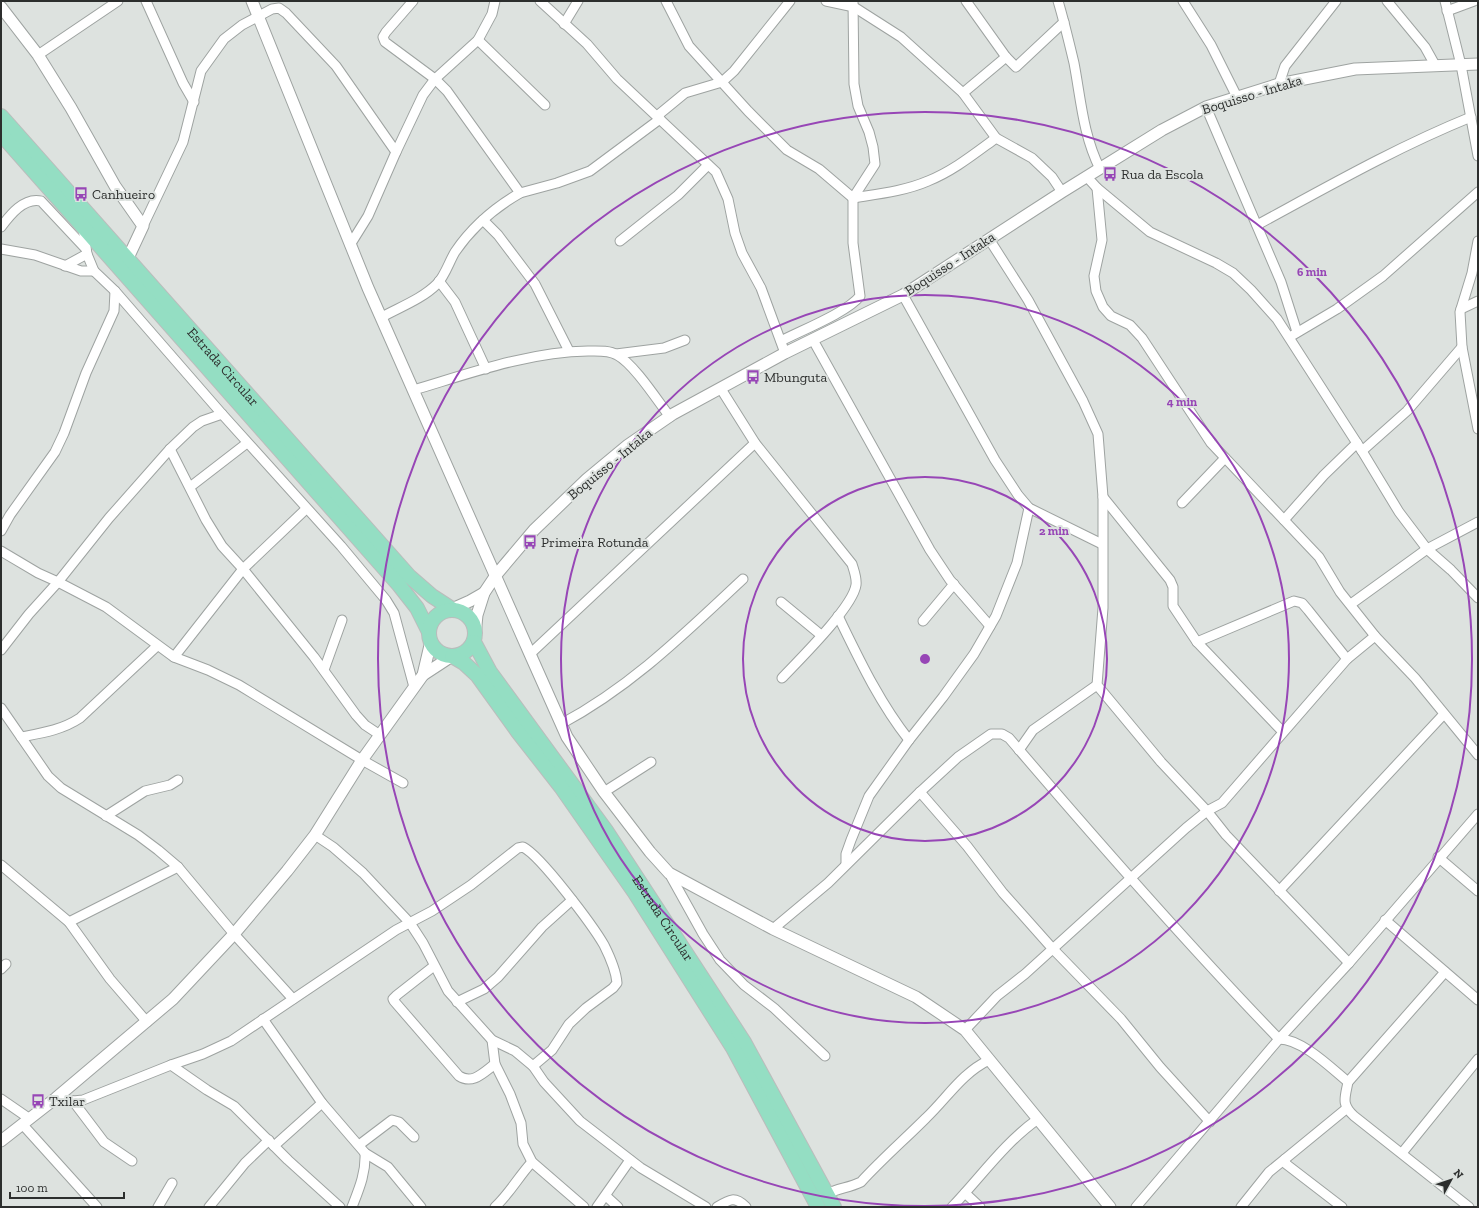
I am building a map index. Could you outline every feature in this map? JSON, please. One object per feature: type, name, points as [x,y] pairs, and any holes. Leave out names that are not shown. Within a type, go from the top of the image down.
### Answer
[{"type":"main road","name":"Estrada Circular","points":[[1,116],[409,576],[432,596],[452,609]]},
{"type":"main road","name":"Estrada Circular","points":[[1,134],[402,588],[417,608],[430,637]]},
{"type":"main road","points":[[452,609],[466,615],[472,620],[475,638],[463,654],[452,656],[439,652],[430,637],[434,619],[439,614],[452,609]]},
{"type":"main road","name":"Estrada Circular","points":[[475,638],[490,672],[607,832],[740,1036],[834,1207]]},
{"type":"main road","name":"Estrada Circular","points":[[452,656],[464,663],[477,675],[518,732],[561,787],[635,894],[733,1048],[818,1207]]},
{"type":"street","points":[[38,55],[118,1]]},
{"type":"street","points":[[146,1],[183,83],[194,102]]},
{"type":"street","points":[[252,1],[350,245],[567,737],[604,792],[650,852],[669,873],[703,934],[720,960],[744,985],[774,1008],[825,1056]]},
{"type":"street","points":[[350,245],[368,216],[396,152],[424,95],[435,78],[478,40],[492,14],[495,1]]},
{"type":"street","points":[[540,1],[587,44],[617,79],[716,172],[722,182],[742,253],[761,288],[785,353]]},
{"type":"street","points":[[564,24],[578,1]]},
{"type":"street","points":[[666,1],[689,46],[722,82],[787,150],[819,169],[853,198]]},
{"type":"street","points":[[382,318],[423,296],[440,281],[455,253],[470,232],[483,220],[520,193],[590,171],[658,118],[685,93],[722,82],[734,71],[790,1]]},
{"type":"street","points":[[826,1],[853,4],[901,37],[962,93],[996,138],[1032,158],[1052,178],[1062,192]]},
{"type":"street","points":[[966,1],[1014,66],[1019,66],[1064,22]]},
{"type":"street","points":[[1058,1],[1074,63],[1083,120],[1092,152],[1100,169]]},
{"type":"street","points":[[1183,1],[1211,45],[1237,97]]},
{"type":"street","points":[[1279,84],[1285,66],[1336,1]]},
{"type":"street","points":[[1386,1],[1425,47],[1435,65]]},
{"type":"street","points":[[1445,1],[1461,65],[1478,156]]},
{"type":"street","points":[[1447,11],[1474,1]]},
{"type":"street","points":[[407,3],[386,32],[384,42],[435,78],[456,102],[520,193]]},
{"type":"street","points":[[781,341],[834,314],[856,301],[860,296],[853,243],[853,198],[875,164],[871,139],[858,106],[854,84],[853,4]]},
{"type":"street","points":[[1,7],[38,55],[71,108],[115,186],[143,226]]},
{"type":"street","points":[[128,258],[184,142],[201,71],[224,39],[242,25],[272,9],[279,8],[286,13],[336,66],[396,152]]},
{"type":"street","points":[[478,40],[545,105]]},
{"type":"street","points":[[962,93],[1006,57]]},
{"type":"street","name":"Boquisso - Intaka","points":[[484,592],[496,575],[534,530],[587,479],[628,445],[670,417],[785,353],[903,295],[1062,192],[1162,130],[1206,107],[1237,97],[1279,84],[1355,68],[1478,64]]},
{"type":"street","points":[[1206,107],[1281,282],[1297,332]]},
{"type":"street","points":[[1257,225],[1374,163],[1444,128],[1471,117]]},
{"type":"street","points":[[853,198],[911,187],[928,182],[948,171],[996,138]]},
{"type":"street","points":[[620,241],[678,195],[708,165]]},
{"type":"street","points":[[1086,177],[1150,232],[1216,263],[1233,273],[1251,290],[1277,320],[1357,443],[1399,512],[1427,549],[1451,570],[1478,598]]},
{"type":"street","points":[[1097,188],[1102,240],[1094,276],[1096,291],[1103,307],[1111,316],[1130,325],[1142,338],[1211,443],[1318,557],[1340,592],[1375,636],[1415,678],[1478,755]]},
{"type":"street","points":[[1289,338],[1337,309],[1383,276],[1478,192]]},
{"type":"street","points":[[1,227],[14,212],[25,204],[35,200],[41,201],[87,252]]},
{"type":"street","points":[[483,220],[498,235],[535,284],[569,351]]},
{"type":"street","points":[[83,227],[87,252],[94,271],[115,291],[247,443],[372,582],[394,613],[414,687]]},
{"type":"street","points":[[989,239],[1028,300],[1094,423],[1101,454],[1103,497],[1103,608],[1097,684],[1161,762],[1207,811],[1226,835],[1349,962]]},
{"type":"street","points":[[1478,241],[1472,273],[1461,309],[1462,347],[1478,428]]},
{"type":"street","points":[[1,250],[35,255],[82,271],[94,271]]},
{"type":"street","points":[[65,266],[87,252]]},
{"type":"street","points":[[440,281],[454,302],[486,369]]},
{"type":"street","points":[[1,531],[10,515],[55,452],[64,433],[89,366],[114,311],[115,291]]},
{"type":"street","points":[[903,295],[995,460],[1018,496],[1029,508],[1102,544]]},
{"type":"street","points":[[1461,309],[1478,301]]},
{"type":"street","points":[[114,311],[128,306]]},
{"type":"street","points":[[414,390],[532,356],[569,351],[599,350],[616,354],[664,348],[685,340]]},
{"type":"street","points":[[813,340],[916,525],[954,584],[990,626]]},
{"type":"street","points":[[1362,451],[1407,410],[1462,347]]},
{"type":"street","points":[[616,354],[628,363],[670,417]]},
{"type":"street","points":[[722,389],[755,443],[852,564],[856,578],[856,586],[853,595],[838,616],[782,678]]},
{"type":"street","points":[[1,650],[29,614],[58,582],[108,518],[170,449],[193,427],[202,421],[222,414]]},
{"type":"street","points":[[190,487],[247,443]]},
{"type":"street","points":[[530,654],[755,443]]},
{"type":"street","points":[[1284,520],[1324,475],[1357,443]]},
{"type":"street","points":[[170,449],[206,520],[222,546],[243,569],[324,670],[356,715],[365,725],[380,735]]},
{"type":"street","points":[[1182,503],[1225,458]]},
{"type":"street","points":[[1103,497],[1170,580],[1173,587],[1173,606],[1197,642],[1282,732]]},
{"type":"street","points":[[846,864],[846,854],[850,840],[869,796],[909,740],[943,698],[990,626],[1017,563],[1029,508]]},
{"type":"street","points":[[174,657],[243,569],[306,509]]},
{"type":"street","points":[[1351,604],[1427,549],[1478,522]]},
{"type":"street","points":[[1,551],[38,574],[58,582],[106,608],[131,624],[157,646],[174,657],[208,670],[239,685],[362,760],[403,783]]},
{"type":"street","points":[[561,724],[584,712],[642,672],[743,578]]},
{"type":"street","points":[[923,621],[954,584]]},
{"type":"street","points":[[452,609],[470,601],[484,592]]},
{"type":"street","points":[[475,638],[476,615],[484,592]]},
{"type":"street","points":[[1197,642],[1294,601],[1302,603],[1347,659]]},
{"type":"street","points":[[781,602],[820,635]]},
{"type":"street","points":[[838,616],[874,688],[890,716],[909,740]]},
{"type":"street","points":[[324,670],[342,620]]},
{"type":"street","points":[[965,1030],[997,996],[1025,974],[1052,948],[1207,811],[1222,803],[1282,732],[1347,659],[1375,636]]},
{"type":"street","points":[[423,675],[430,637]]},
{"type":"street","points":[[22,737],[55,730],[69,725],[80,718],[157,646]]},
{"type":"street","points":[[1,1141],[56,1098],[173,999],[234,934],[287,872],[315,834],[362,760],[423,675],[452,656]]},
{"type":"street","points":[[1019,750],[1033,730],[1097,684]]},
{"type":"street","points":[[1,708],[48,776],[61,788],[158,850],[178,868],[234,934],[293,999]]},
{"type":"street","points":[[1279,891],[1444,714]]},
{"type":"street","points":[[773,929],[828,883],[920,792],[958,757],[991,734],[1002,734],[1009,738],[1130,879],[1216,974],[1279,1039],[1294,1041],[1348,1082]]},
{"type":"street","points":[[604,792],[650,762]]},
{"type":"street","points":[[106,816],[145,791],[170,785],[178,780]]},
{"type":"street","points":[[920,792],[967,846],[1003,893],[1052,948],[1121,1019],[1196,1109],[1210,1122]]},
{"type":"street","points":[[1136,1207],[1210,1122],[1279,1039],[1349,962],[1438,857],[1478,814]]},
{"type":"street","points":[[315,834],[333,847],[363,873],[410,923],[424,943],[434,966],[448,991],[492,1040],[515,1051],[533,1066],[544,1082],[580,1121],[630,1160],[706,1207]]},
{"type":"street","points":[[56,1098],[73,1101],[84,1100],[171,1065],[216,1049],[231,1041],[396,930],[410,923],[471,885],[518,848],[523,847],[552,876],[572,900],[604,945],[614,967],[617,983],[613,988],[574,1019],[552,1050],[533,1066]]},
{"type":"street","points":[[1438,857],[1478,892]]},
{"type":"street","points":[[1,865],[70,922],[115,985],[147,1022]]},
{"type":"street","points":[[70,922],[178,868]]},
{"type":"street","points":[[669,873],[773,929],[916,996],[965,1030],[1110,1207]]},
{"type":"street","points":[[457,1002],[484,989],[498,977],[542,926],[572,900]]},
{"type":"street","points":[[1385,920],[1478,1000]]},
{"type":"street","points":[[434,966],[397,995],[394,1001],[458,1076],[464,1079],[475,1078],[495,1064]]},
{"type":"street","points":[[1445,972],[1348,1082],[1345,1099],[1346,1109],[1469,1207]]},
{"type":"street","points":[[263,1019],[322,1103],[365,1153],[388,1167],[421,1207]]},
{"type":"street","points":[[492,1040],[495,1064],[510,1094],[521,1124],[524,1144],[532,1162],[584,1207]]},
{"type":"street","points":[[1402,1153],[1478,1059]]},
{"type":"street","points":[[827,1194],[838,1188],[852,1186],[861,1182],[906,1136],[927,1118],[964,1076],[989,1060]]},
{"type":"street","points":[[171,1065],[207,1090],[234,1106],[271,1143],[340,1207]]},
{"type":"street","points":[[1,1099],[26,1122],[94,1206]]},
{"type":"street","points":[[73,1101],[104,1142],[132,1161]]},
{"type":"street","points":[[209,1207],[245,1163],[322,1103]]},
{"type":"street","points":[[1241,1207],[1269,1172],[1346,1109]]},
{"type":"street","points":[[952,1207],[1024,1129],[1038,1119]]},
{"type":"street","points":[[359,1145],[392,1120],[399,1122],[414,1137]]},
{"type":"street","points":[[352,1207],[366,1166],[365,1153]]},
{"type":"street","points":[[1285,1159],[1286,1164],[1342,1207]]},
{"type":"street","points":[[597,1207],[630,1160]]},
{"type":"street","points":[[495,1207],[512,1190],[524,1170],[532,1162]]},
{"type":"street","points":[[158,1207],[172,1183]]},
{"type":"street","points":[[965,1194],[980,1207]]},
{"type":"street","points":[[606,1196],[618,1207]]},
{"type":"street","points":[[717,1207],[734,1199],[739,1200],[746,1207]]},
{"type":"place","name":"Rua da Escola","points":[[1110,174]]},
{"type":"place","name":"Canhueiro","points":[[81,194]]},
{"type":"place","name":"Mbunguta","points":[[753,377]]},
{"type":"place","name":"Primeira Rotunda","points":[[530,542]]},
{"type":"place","name":"Txilar","points":[[38,1101]]}]
